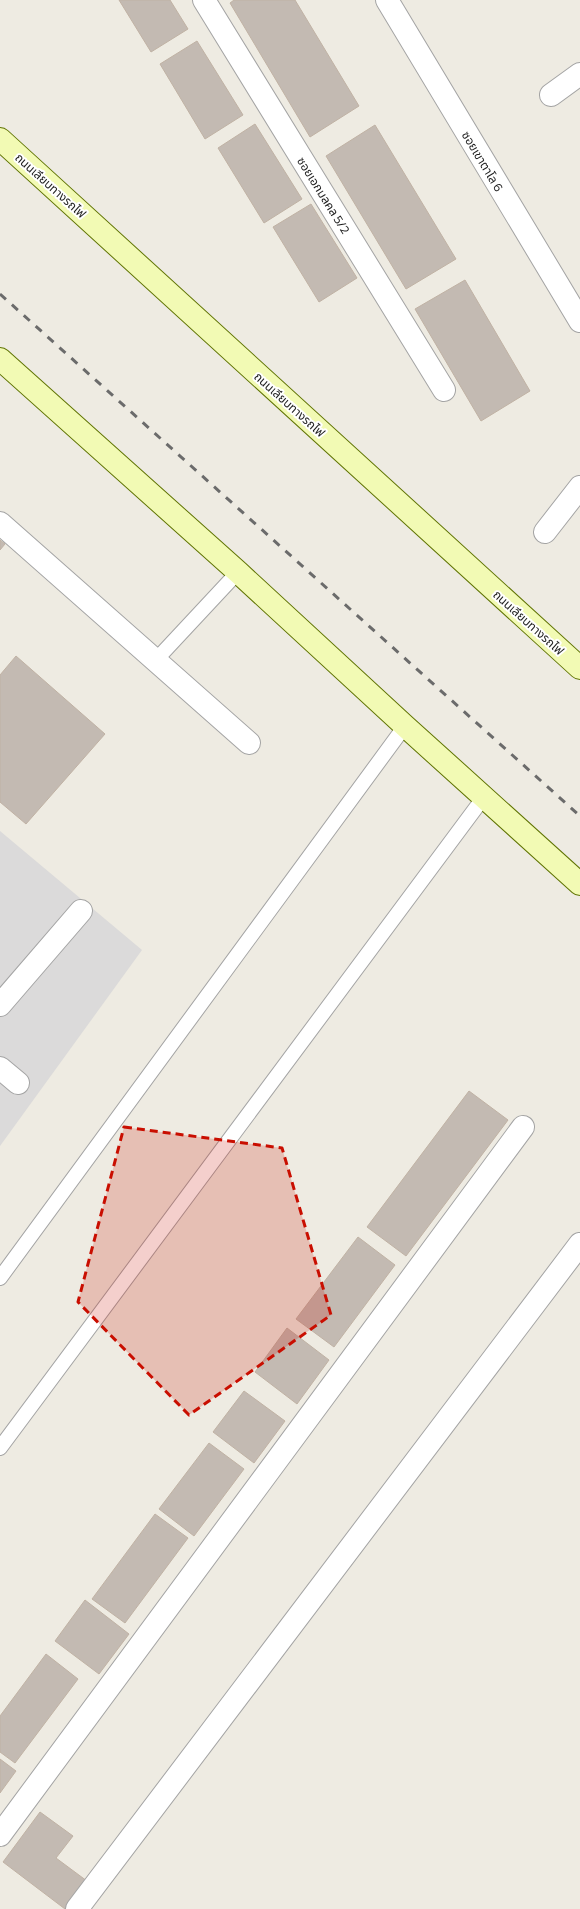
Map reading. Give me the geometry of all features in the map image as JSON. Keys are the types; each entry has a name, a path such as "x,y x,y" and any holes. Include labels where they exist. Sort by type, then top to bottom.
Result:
{"street":[{"name":"ซอยเอกมลคล 5/2","path":"204,0 444,390"},
{"name":"ซอยเขาตาโล 6","path":"387,0 580,321"},
{"path":"552,95 580,74"},
{"name":"ถนนเลียบทางรถไฟ","path":"0,139 580,668"},
{"path":"0,359 238,572 405,726 580,884"},
{"path":"545,532 580,487"},
{"path":"0,523 249,743"},
{"path":"0,1004 81,911"},
{"path":"0,1068 18,1083"},
{"path":"0,1835 523,1127"},
{"path":"76,1909 580,1244"}],"lane":[{"path":"155,661 238,572"},
{"path":"0,1278 405,726"},
{"path":"0,1448 484,798"}],"highlighted area":[{"path":"124,1127 282,1148 331,1315 189,1415 78,1302"}],"shaded area":[{"path":"0,831 142,950 0,1146"}],"building":[{"path":"119,0 170,0 188,29 151,52"},
{"path":"234,0 295,0 359,106 310,137 230,3"},
{"path":"197,41 243,115 205,139 160,64"},
{"path":"255,124 302,199 264,223 218,148"},
{"path":"375,125 456,259 406,289 326,156"},
{"path":"311,204 357,278 319,302 273,227"},
{"path":"465,280 530,391 481,421 415,309"},
{"path":"0,540 5,544 0,550"},
{"path":"16,656 105,734 26,824 0,802 0,675"},
{"path":"469,1091 508,1120 406,1256 367,1227"},
{"path":"358,1237 395,1265 334,1347 296,1319"},
{"path":"287,1328 329,1360 297,1404 255,1372"},
{"path":"244,1391 285,1421 254,1463 213,1432"},
{"path":"209,1443 244,1469 194,1536 159,1509"},
{"path":"155,1514 188,1538 125,1623 92,1599"},
{"path":"85,1600 129,1634 99,1674 55,1641"},
{"path":"46,1654 78,1679 15,1763 0,1752 0,1716"},
{"path":"0,1759 16,1771 0,1793"},
{"path":"40,1812 73,1836 56,1858 91,1884 72,1909 65,1909 3,1862"}],"railway":[{"path":"0,294 580,816"}]}
